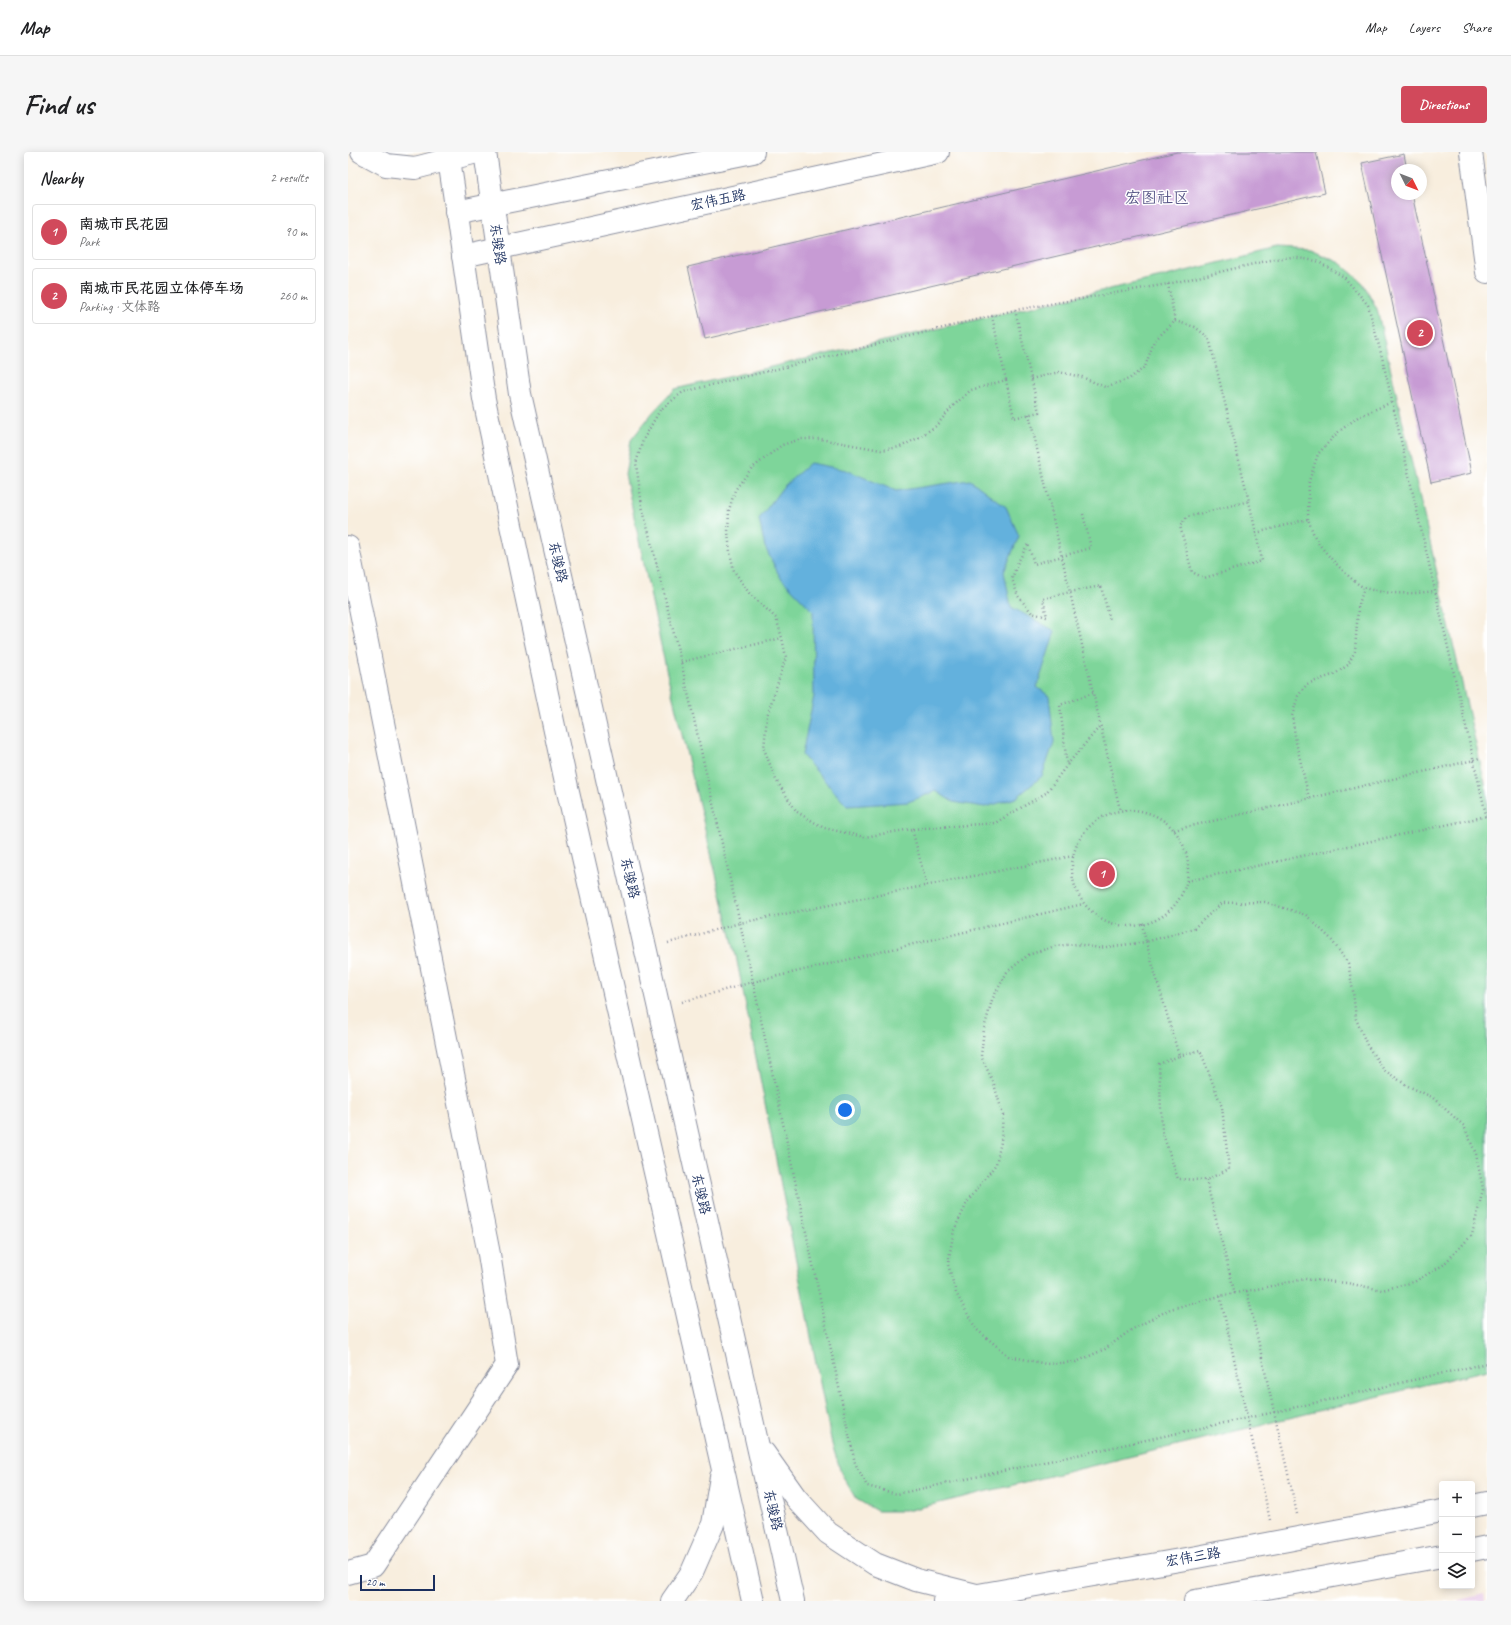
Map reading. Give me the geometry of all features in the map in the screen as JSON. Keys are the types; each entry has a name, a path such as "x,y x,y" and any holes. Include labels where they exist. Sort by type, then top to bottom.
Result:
{"street":[{"path":"362,152 386,164 414,168 448,156 477,152"},
{"name":"东骏路","path":"485,152 520,394 793,1601"},
{"path":"456,212 753,152"},
{"name":"宏伟五路","path":"463,256 938,152"},
{"path":"1471,152 1487,272"},
{"path":"448,156 484,399 565,779 753,1601"},
{"path":"348,547 489,1254 507,1365 373,1566 348,1573"},
{"path":"758,1445 796,1498 828,1533 875,1564 916,1580 976,1596"},
{"path":"672,1601 692,1572 713,1524 723,1468"},
{"path":"1475,1505 1487,1503"},
{"name":"宏伟三路","path":"944,1601 1198,1557 1302,1536 1439,1512"},
{"path":"1475,1549 1487,1547"},
{"path":"1195,1601 1439,1557"}],"path":[{"path":"1186,881 1487,817 1382,357 1368,305 1344,277 1317,261 1292,257 1281,258 1168,284 1015,310 683,392 660,410 643,440 636,463 642,506 681,662 740,923 855,1463 866,1486 897,1494 1275,1412 1487,1363"},
{"path":"1168,284 1175,321"},
{"path":"992,316 1014,418 1039,412 1015,310"},
{"path":"1031,379 1059,372 1082,377 1105,387 1129,380 1145,367 1154,341 1175,321"},
{"path":"1175,321 1195,327 1209,338 1249,501 1262,561 1204,578 1192,572 1180,526 1187,516 1249,501"},
{"path":"1006,380 971,390 953,406 936,426 918,438 900,447 881,450 820,439 801,439 782,445 751,468 735,490 729,510 728,532 734,571 749,592 776,618 786,657 767,716 764,749 776,780 797,812 824,828 864,837 912,829 995,823 1046,793 1067,765 1101,725"},
{"path":"1392,402 1358,416 1337,433 1318,454 1309,481 1308,519 1318,544 1337,566 1364,587 1386,592 1416,593 1435,591"},
{"path":"1029,414 1120,810"},
{"path":"1084,514 1091,548 1034,564 1028,544 1017,564 1012,579 1018,596 1032,613 1047,617 1044,599 1101,586 1110,620"},
{"path":"1256,533 1308,519"},
{"path":"1309,798 1296,742 1292,716 1298,696 1307,684 1335,674 1348,665 1355,652 1358,608 1364,587"},
{"path":"681,662 782,638"},
{"path":"1067,765 1060,705 1093,693"},
{"path":"1174,830 1479,758"},
{"path":"1120,810 1143,811 1160,818 1174,830 1183,845 1188,863 1186,881 1179,898 1167,913 1150,922 1132,926 1114,924 1096,916 1083,904 1075,889 1072,872 1072,856 1079,839 1091,825 1107,815 1120,810"},
{"path":"912,829 927,886"},
{"path":"646,949 740,923 1072,856"},
{"path":"1265,902 1306,915 1330,938 1348,963 1356,1019 1367,1045 1384,1070 1408,1086 1432,1097 1464,1126 1476,1154 1483,1189 1472,1235 1443,1265 1414,1282 1382,1290 1347,1283 1305,1279 1247,1291 1220,1296 1170,1309 1131,1330 1105,1350 1076,1362 1046,1364 1009,1356 976,1329 956,1293 948,1264 954,1230 968,1201 996,1164 1001,1142 1003,1115 994,1084 981,1056 984,1029 992,1000 1007,972 1028,955 1055,946 1078,944 1099,948 1146,942 1194,928 1222,904 1265,902"},
{"path":"659,1008 753,982 1083,904"},
{"path":"1142,924 1179,1056"},
{"path":"1200,1050 1222,1107 1230,1169 1206,1180 1178,1179 1162,1131 1159,1064 1179,1056 1200,1050"},
{"path":"1206,1180 1235,1294"},
{"path":"1247,1291 1302,1536"},
{"path":"1220,1296 1275,1542"}],"shaded area":[{"path":"1484,1594 1485,1601 1455,1601"}],"green space":[{"path":"1277,248 1310,250 1340,263 1363,283 1377,309 1487,793 1487,1370 906,1511 877,1511 856,1499 841,1473 832,1444 736,956 666,669 625,474 631,440 653,412 675,389 1166,276"}],"water":[{"path":"810,463 846,470 896,491 970,480 1006,507 1019,536 1004,572 1011,607 1055,631 1037,687 1049,696 1054,742 1042,776 1016,798 985,807 953,802 936,791 908,802 847,806 802,755 814,696 813,611 780,577 765,547 759,519 783,487"}],"building":[{"path":"1177,152 1316,152 1325,193 705,339 688,267"},
{"path":"1404,154 1406,164 1391,164 1391,200 1413,200 1472,473 1431,482 1362,163"}],"place":[{"name":"南城市民花园立体停车场","path":"1420,333"},
{"name":"南城市民花园","path":"1102,874"}],"district":[{"name":"宏图社区","path":"1157,198"}]}
